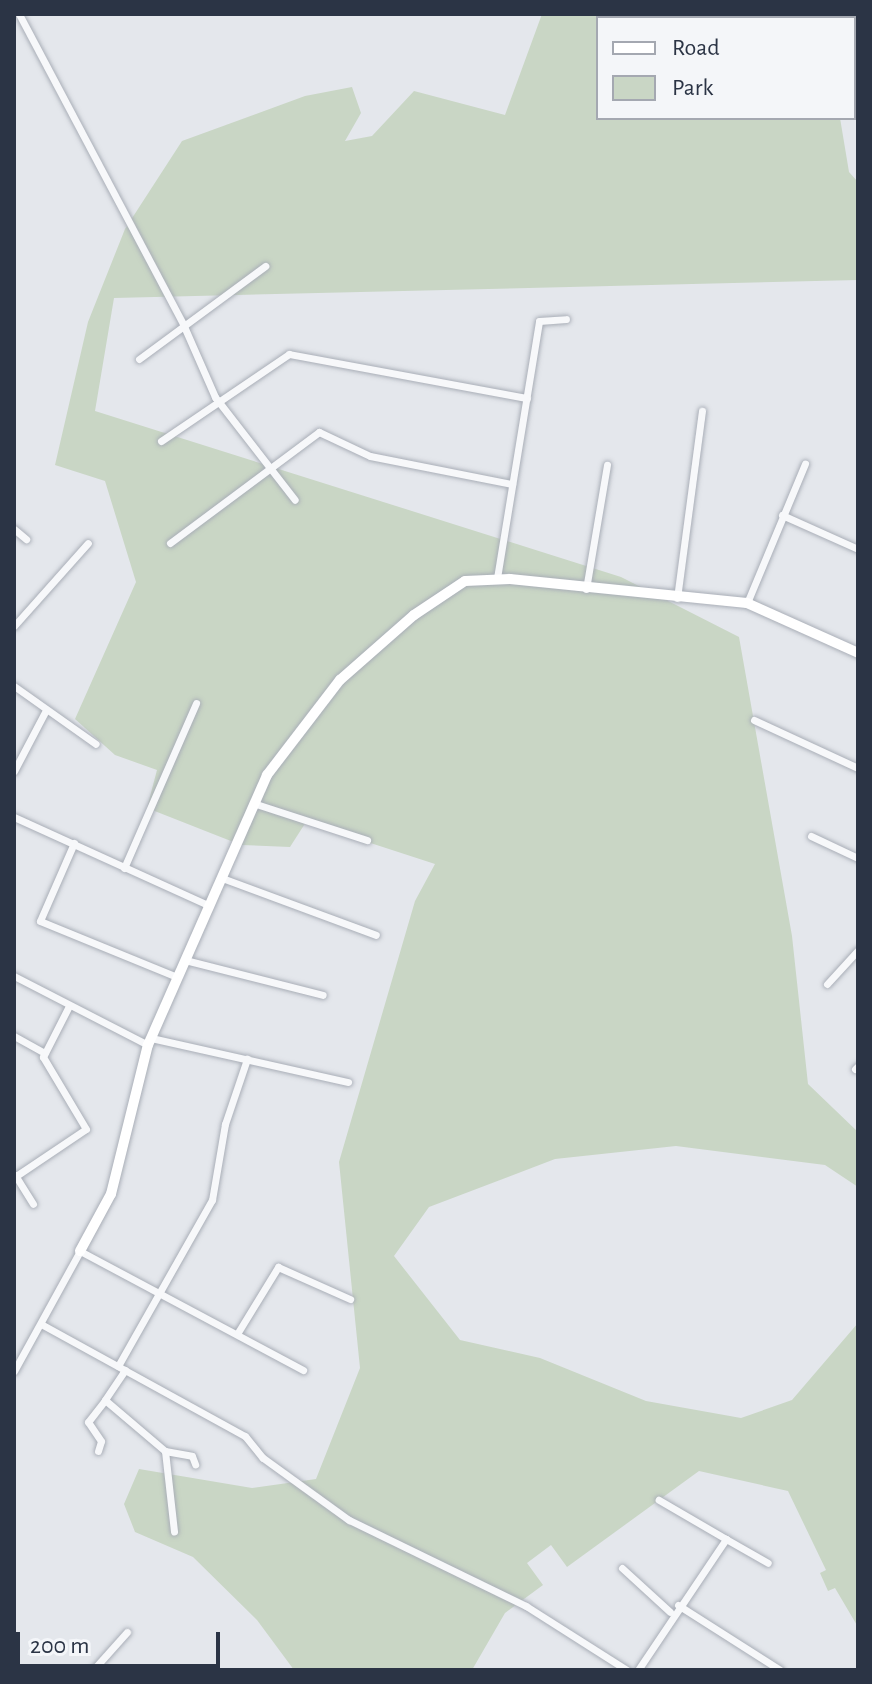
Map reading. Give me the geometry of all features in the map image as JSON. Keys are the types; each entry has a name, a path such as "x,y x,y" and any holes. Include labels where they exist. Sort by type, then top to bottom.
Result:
{"street":[{"path":"19,14 183,324 215,397 265,467 295,500"},
{"path":"139,359 265,266"},
{"path":"497,578 541,318 566,319"},
{"path":"161,441 215,397 245,386 289,354 527,398"},
{"path":"677,598 702,411"},
{"path":"170,543 265,467 325,432 370,456 512,484"},
{"path":"747,603 805,464"},
{"path":"586,591 607,465"},
{"path":"782,515 858,549"},
{"path":"14,529 26,539"},
{"path":"14,625 88,543"},
{"path":"14,1371 111,1194 150,1041 253,803 280,750 340,680 442,595 465,581 497,578 586,591 747,603 858,653"},
{"path":"14,686 45,712 96,744"},
{"path":"124,868 196,703"},
{"path":"14,771 45,712"},
{"path":"754,720 858,768"},
{"path":"253,803 367,840"},
{"path":"14,817 210,906"},
{"path":"811,836 858,858"},
{"path":"74,843 40,921 177,977"},
{"path":"222,878 376,935"},
{"path":"827,984 858,950"},
{"path":"185,960 323,995"},
{"path":"14,976 69,1006 150,1041 348,1082"},
{"path":"45,1053 69,1006"},
{"path":"14,1036 45,1053 86,1129 15,1174 33,1204"},
{"path":"98,1451 101,1441 88,1422 105,1400 212,1200 225,1124 247,1059"},
{"path":"80,1251 303,1370"},
{"path":"237,1334 278,1267 350,1299"},
{"path":"41,1324 245,1436 263,1458 360,1526 526,1606 627,1670"},
{"path":"105,1400 165,1451 192,1456 195,1464"},
{"path":"165,1451 174,1531"},
{"path":"659,1500 768,1563"},
{"path":"638,1670 670,1612 726,1539"},
{"path":"622,1568 670,1612"},
{"path":"678,1605 780,1670"},
{"path":"93,1670 127,1632"}],"green space":[{"path":"542,14 823,14 596,16 596,120 840,120 849,172 858,182 858,280 114,298 95,411 621,577 739,637 792,936 808,1084 858,1132 858,1187 825,1165 676,1146 555,1159 429,1207 394,1256 460,1340 540,1358 646,1401 741,1418 792,1400 858,1323 858,1627 835,1588 828,1591 820,1573 826,1570 788,1491 699,1471 567,1567 551,1545 527,1563 543,1585 505,1613 472,1670 294,1670 257,1620 193,1557 135,1532 124,1504 139,1469 252,1488 316,1479 360,1368 339,1162 415,901 435,864 306,822 290,847 241,845 147,808 157,770 115,755 75,719 136,582 105,481 55,465 88,322 125,229 182,141 305,96 352,87 361,113 345,141 372,136 414,91 505,115"}]}
